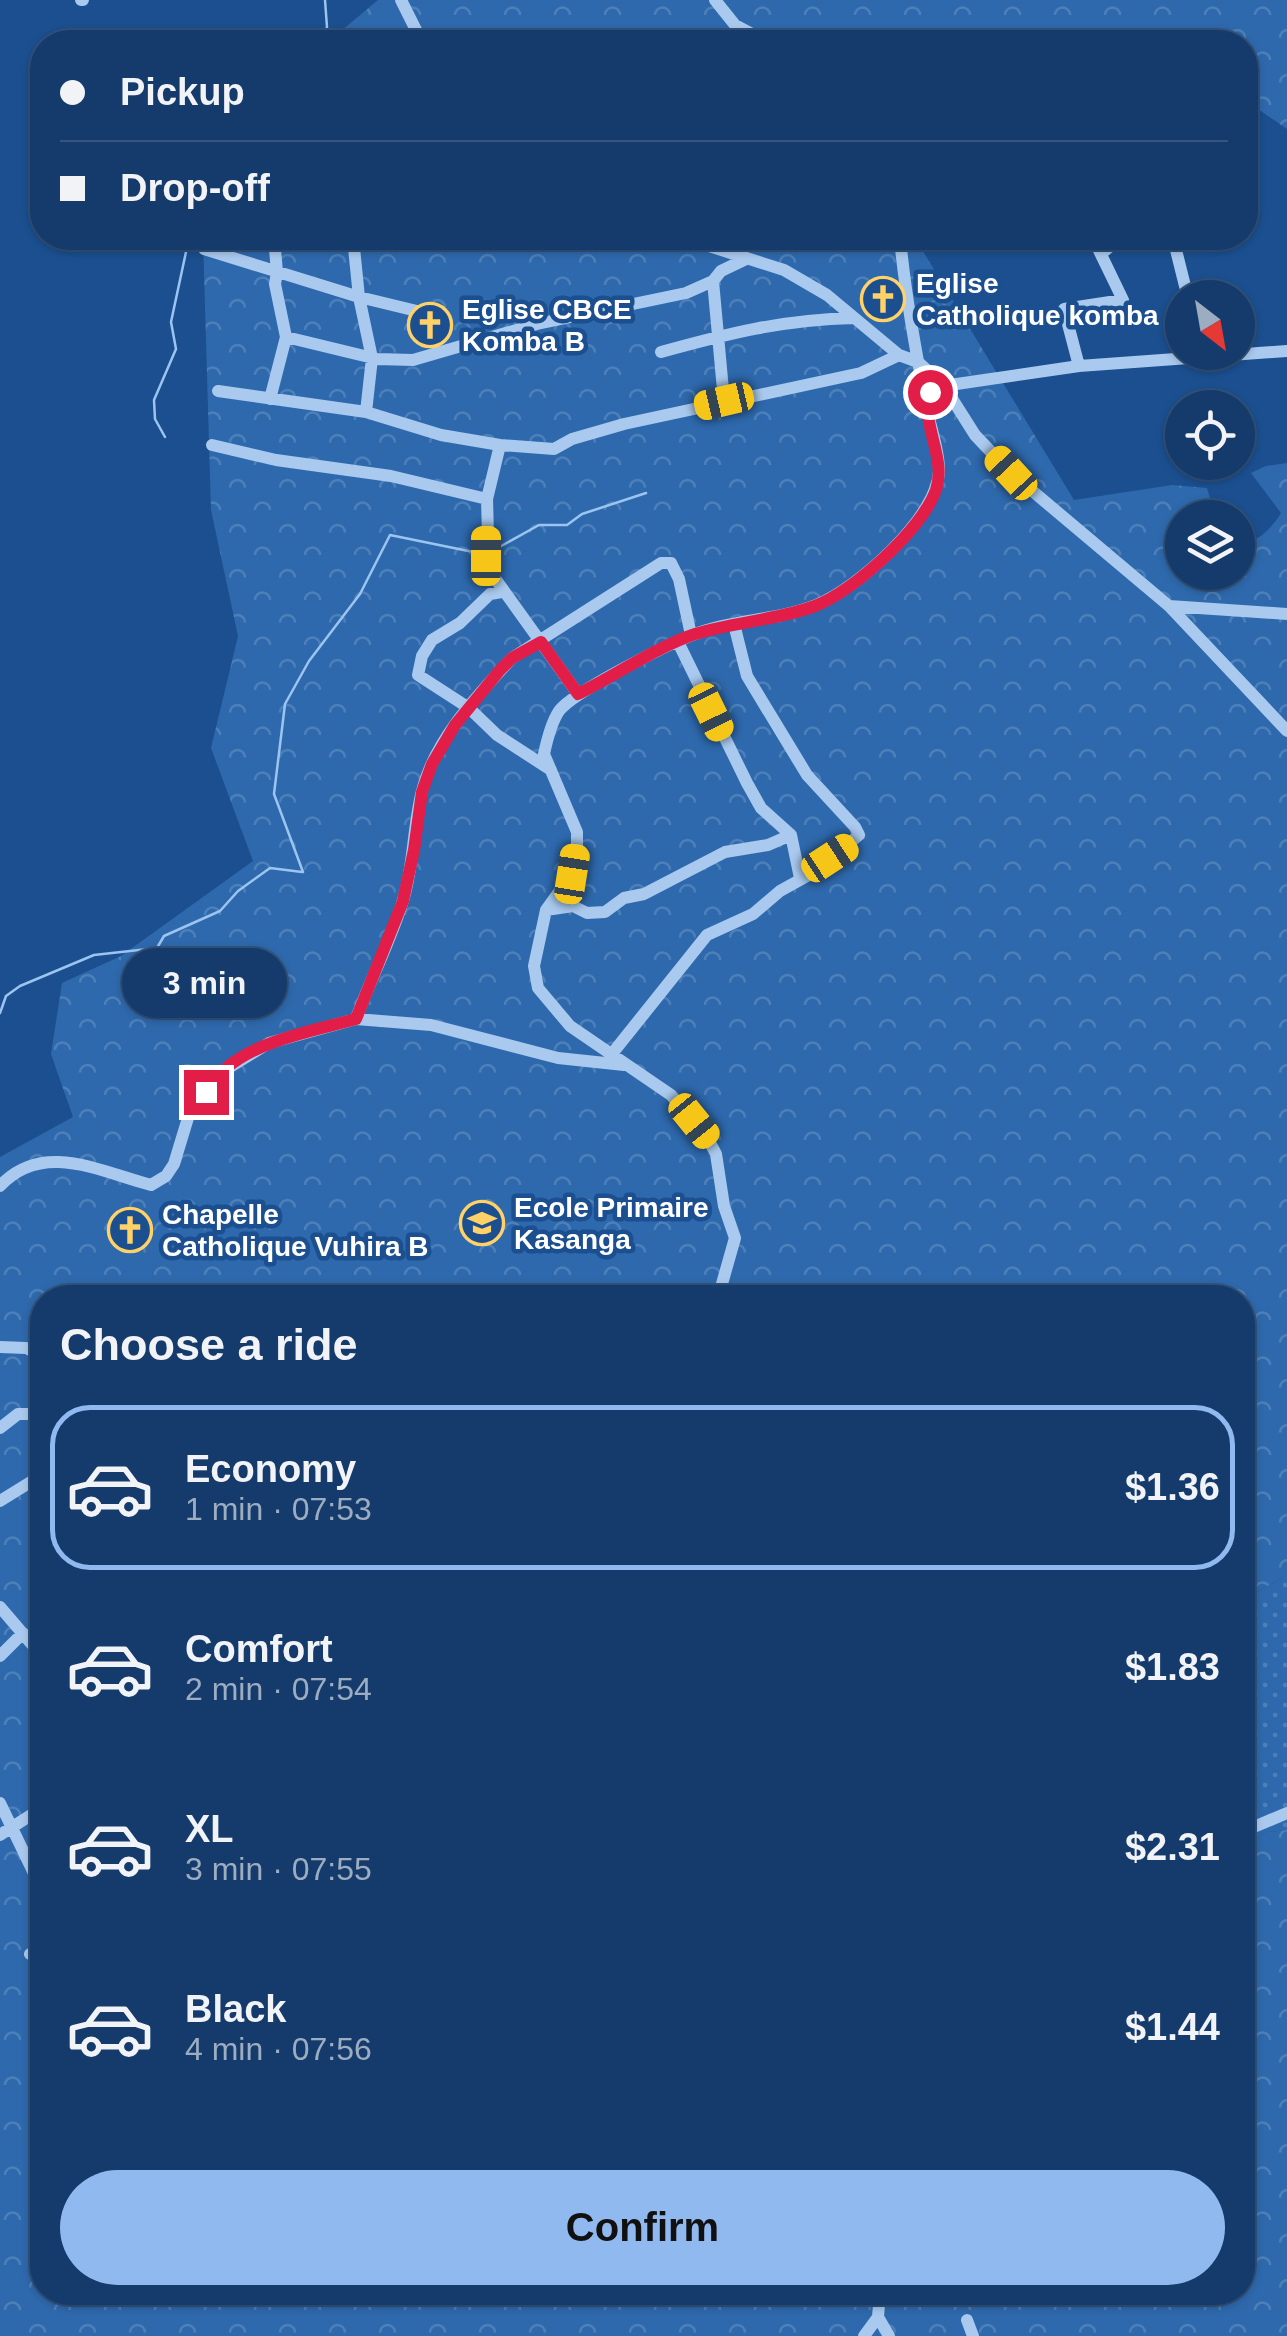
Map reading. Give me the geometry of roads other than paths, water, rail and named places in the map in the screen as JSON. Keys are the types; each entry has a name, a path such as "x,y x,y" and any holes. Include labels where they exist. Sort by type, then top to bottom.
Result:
{"street":[{"path":"401,0 416,30"},
{"path":"715,0 735,25 744,30"},
{"path":"207,250 421,312"},
{"path":"270,399 286,337 274,284 275,250"},
{"path":"354,250 372,358 366,412"},
{"path":"719,250 784,270 826,295 899,354 918,362 944,386 976,435 1011,473 1168,606 1287,731"},
{"path":"722,1285 735,1238 724,1206 716,1154 707,1137 671,1095 570,1026 538,988 534,966 546,910 572,874 577,848 577,832 544,754 556,715 578,694 685,639 816,606 846,588 908,533 936,490 940,468 918,362 902,250"},
{"path":"1079,366 1064,309 1122,300 1098,250"},
{"path":"1100,254 1105,250"},
{"path":"1176,250 1184,280"},
{"path":"286,337 372,358 412,360 537,324 686,293 713,282 721,270 746,259"},
{"path":"713,282 724,401"},
{"path":"661,352 719,334 799,320 854,318"},
{"path":"1255,352 1287,351"},
{"path":"218,392 366,412 441,435 500,446 554,449 572,439 624,424 861,374 899,354"},
{"path":"926,406 932,389 944,386 1165,358"},
{"path":"212,445 276,460 391,476 487,499"},
{"path":"500,446 487,499 489,570 578,694"},
{"path":"356,1019 403,901 422,792 445,740 512,658 667,562 679,579 685,639 747,783 761,808 790,835 800,878"},
{"path":"502,592 490,594 460,622 432,640 422,656 418,676 469,708 497,735 553,772"},
{"path":"1168,606 1287,614"},
{"path":"612,1056 707,936 754,914 859,835 855,826 806,776 747,676 734,624"},
{"path":"546,910 573,906 588,913 605,912 624,898 644,894 726,852 768,845 790,835"},
{"path":"0,1186 20,1170 44,1162 65,1162 158,1183 174,1164 191,1108 214,1077 268,1044 356,1019 431,1025 558,1058 626,1066"},
{"path":"0,1347 30,1350"},
{"path":"0,1428 18,1414 30,1414"},
{"path":"0,1501 30,1483"},
{"path":"0,1607 30,1642"},
{"path":"0,1656 22,1632"},
{"path":"0,1803 6,1831 30,1870"},
{"path":"1255,1826 1287,1812"},
{"path":"6,1831 30,1816"},
{"path":"864,2336 878,2317 879,2305"},
{"path":"878,2317 888,2336"},
{"path":"967,2320 973,2336"}],"waterway":[{"path":"325,0 326,30"},
{"path":"165,437 155,419 154,400 176,349 171,322 186,250"},
{"path":"494,550 539,525 567,525 582,514 646,493"},
{"path":"303,872 274,794 285,704 309,661 360,594 390,535 483,554"},
{"path":"0,1013 6,996 20,986 94,955 157,948 164,936 220,911 238,891 270,868 302,872"}],"place":[{"name":"Eglise Catholique komba","path":"883,299"},
{"name":"Eglise CBCE Komba B","path":"430,325"},
{"name":"Ecole Primaire Kasanga","path":"482,1223"},
{"name":"Chapelle Catholique Vuhira B","path":"130,1230"}]}
